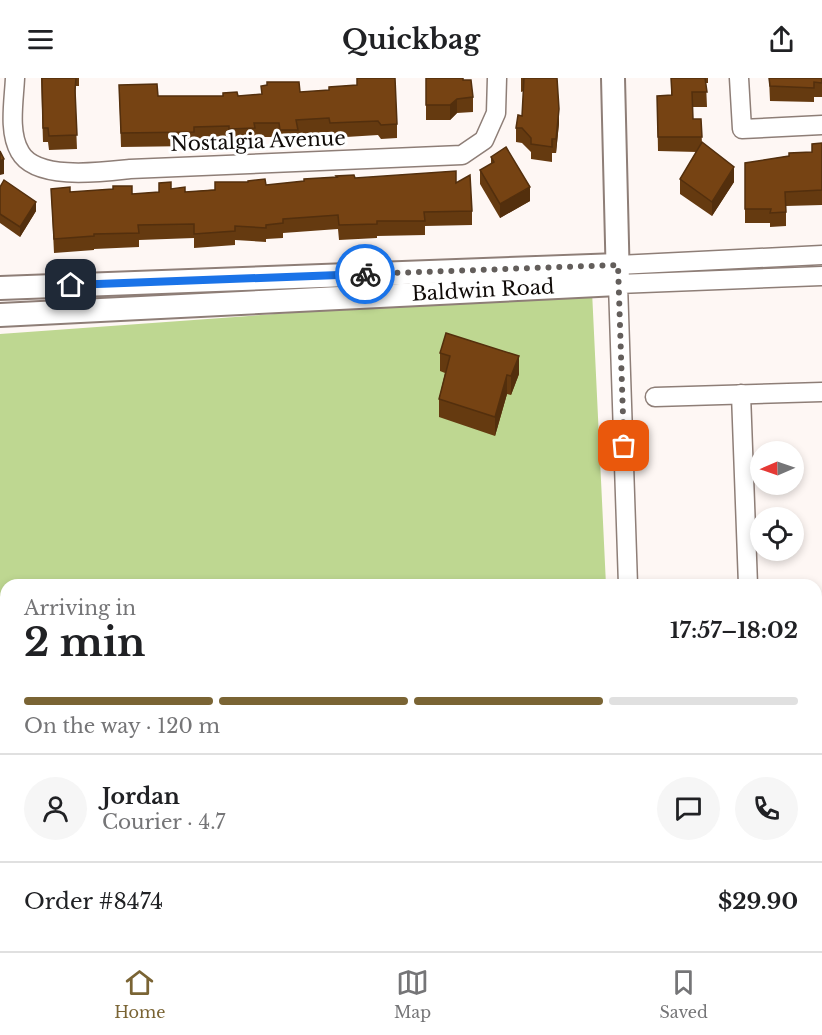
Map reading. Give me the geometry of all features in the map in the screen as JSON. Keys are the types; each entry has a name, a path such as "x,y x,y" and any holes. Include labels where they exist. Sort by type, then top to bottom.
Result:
{"main road":[{"path":"613,78 618,274"},
{"name":"Baldwin Road","path":"0,288 618,274"},
{"name":"Baldwin Road","path":"0,315 618,274"}],"street":[{"name":"Nostalgia Avenue","path":"15,78 14,131 19,152 30,165 79,174 142,169 462,155 484,140 496,113 497,78"},
{"path":"739,78 742,129 822,125"},
{"name":"Baldwin Road","path":"618,274 822,255"},
{"name":"Baldwin Road","path":"618,274 822,276"},
{"path":"618,274 628,579"},
{"path":"655,397 822,392"},
{"path":"741,394 748,579"}],"green space":[{"path":"592,291 606,579 0,579 0,334"}],"building":[{"path":"42,78 76,78 77,135 49,136 48,128 43,128"},
{"path":"357,78 395,78 397,124 381,125 378,121 330,123 329,118 296,120 298,130 280,130 279,123 254,123 255,128 194,127 194,132 121,133 119,85 157,84 158,96 223,96 223,93 237,92 238,96 262,94 261,86 267,85 267,82 299,82 300,92 357,85"},
{"path":"426,78 471,80 473,97 457,99 450,105 426,105"},
{"path":"524,78 557,78 559,109 556,139 552,139 552,147 531,144 531,138 522,128 516,128 518,115 522,116"},
{"path":"671,78 705,78 707,92 692,92 693,119 701,119 702,137 658,137 657,96 672,95"},
{"path":"769,78 822,78 822,83 814,82 814,88 770,86"},
{"path":"702,142 734,167 712,202 680,179"},
{"path":"822,143 822,190 785,192 786,212 770,213 771,209 745,209 745,163 789,156 789,153 812,152 812,144"},
{"path":"506,147 530,187 500,204 480,170 494,162 491,157"},
{"path":"456,171 456,183 470,175 472,211 424,212 425,221 377,221 377,224 339,225 338,215 283,219 283,223 266,225 266,228 235,226 235,231 194,234 194,224 138,225 139,233 94,234 94,236 54,239 51,189 70,187 70,192 113,189 113,186 132,186 132,194 159,192 159,183 171,182 171,189 185,187 185,192 215,190 215,182 248,182 265,179 266,185 336,176 354,175 355,178"},
{"path":"4,180 36,202 20,227 0,214 0,187"},
{"path":"446,333 519,356 511,376 507,375 495,417 439,399 450,356 440,353"}],"way so far":[{"path":"365,274 618,265 624,446"}],"route":[{"path":"71,285 365,274"}]}
